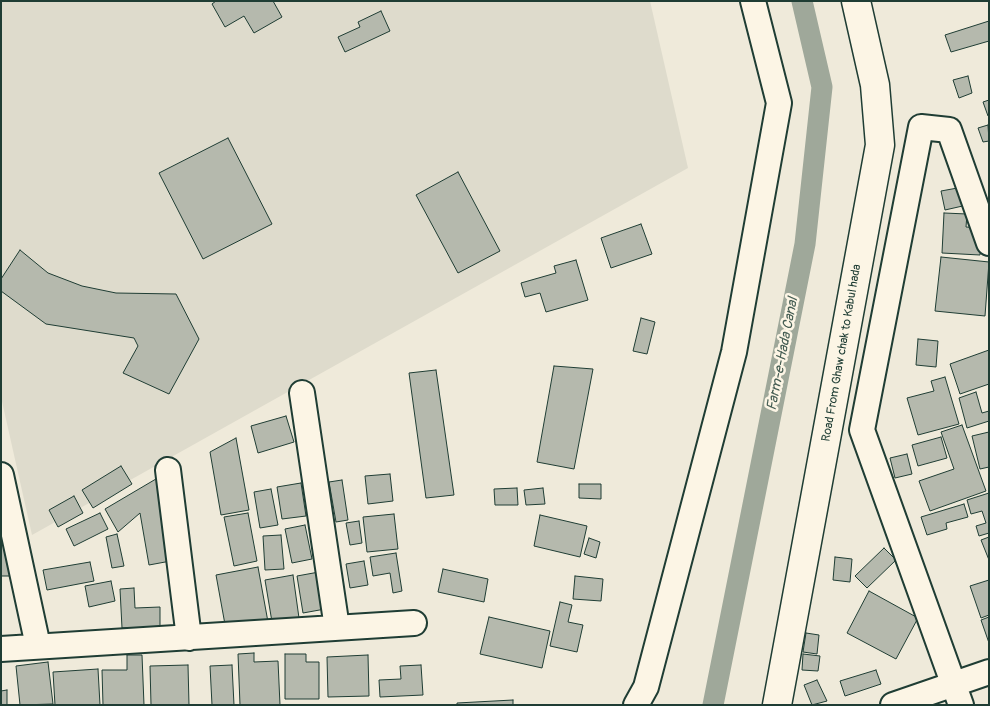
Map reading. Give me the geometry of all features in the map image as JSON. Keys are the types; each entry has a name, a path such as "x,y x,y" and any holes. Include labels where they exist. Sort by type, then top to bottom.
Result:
{"street":[{"path":"636,705 646,688 734,352 779,103 753,1"},
{"name":"Road From Ghaw chak to Kabul hada","path":"777,705 880,145 875,84 856,1"},
{"path":"957,694 862,430 921,127 949,130 989,243"},
{"path":"302,393 337,628"},
{"path":"168,470 189,638"},
{"path":"1,475 4,503 38,646"},
{"path":"1,649 414,623"},
{"path":"893,705 957,694 989,672"}],"shaded area":[{"path":"1,1 650,1 688,168 32,535 1,397"}],"building":[{"path":"216,1 273,1 282,17 254,33 244,16 225,27 212,4"},
{"path":"381,11 390,31 345,52 338,37 360,27 358,22"},
{"path":"989,21 989,41 951,52 945,35"},
{"path":"968,76 972,93 959,98 953,80"},
{"path":"989,100 989,115 988,116 983,102"},
{"path":"988,125 989,141 983,142 978,128"},
{"path":"228,138 272,224 203,259 159,173"},
{"path":"458,172 500,251 458,273 416,195"},
{"path":"963,187 967,205 945,210 941,191"},
{"path":"944,213 967,214 966,227 982,228 980,255 942,253"},
{"path":"641,224 652,254 611,268 601,238"},
{"path":"20,250 48,273 82,286 116,293 176,294 199,339 169,394 123,373 138,346 134,338 46,324 1,291 1,279"},
{"path":"941,257 989,262 985,316 935,311"},
{"path":"576,260 588,300 546,312 540,293 525,297 521,283 556,273 554,266"},
{"path":"641,318 655,322 647,354 633,351"},
{"path":"918,339 938,341 936,367 916,365"},
{"path":"989,350 989,384 960,394 950,364"},
{"path":"554,366 593,369 574,469 537,462"},
{"path":"436,370 454,495 426,498 409,373"},
{"path":"945,377 959,424 918,435 907,398 934,391 931,381"},
{"path":"976,392 982,413 989,411 989,421 967,428 959,398"},
{"path":"286,416 294,442 258,453 251,426"},
{"path":"962,425 986,491 930,511 919,481 954,469 941,432"},
{"path":"989,432 989,467 980,469 972,436"},
{"path":"941,437 947,458 918,466 912,445"},
{"path":"236,438 249,510 221,515 210,452"},
{"path":"907,454 912,474 895,478 890,458"},
{"path":"121,466 132,484 93,508 82,490"},
{"path":"390,474 393,501 368,504 365,476"},
{"path":"161,476 176,560 149,565 140,513 118,532 105,509"},
{"path":"342,480 348,520 336,522 329,482"},
{"path":"301,483 306,516 282,519 277,487"},
{"path":"579,484 601,484 601,499 579,498"},
{"path":"517,488 518,505 495,505 494,489"},
{"path":"543,488 545,504 526,505 524,490"},
{"path":"271,489 278,525 260,528 254,492"},
{"path":"989,493 989,533 979,536 976,526 986,523 982,511 971,514 967,500"},
{"path":"74,496 83,513 58,527 49,510"},
{"path":"964,504 968,517 946,523 947,529 927,535 921,517"},
{"path":"100,513 108,529 74,546 66,529"},
{"path":"248,513 257,561 234,566 224,517"},
{"path":"394,514 398,549 367,552 363,517"},
{"path":"540,515 587,526 580,557 534,546"},
{"path":"359,521 362,543 350,545 346,523"},
{"path":"305,525 312,559 292,563 285,529"},
{"path":"1,534 3,534 11,576 1,576"},
{"path":"117,534 124,566 112,568 106,537"},
{"path":"281,535 284,569 265,570 263,536"},
{"path":"989,537 989,560 981,540"},
{"path":"589,538 600,542 596,558 584,554"},
{"path":"884,548 896,560 867,588 855,576"},
{"path":"396,553 402,591 393,593 390,573 373,576 370,557"},
{"path":"835,557 852,559 850,582 833,580"},
{"path":"364,561 368,585 350,588 346,564"},
{"path":"90,562 94,581 47,590 43,570"},
{"path":"258,567 268,622 226,630 216,575"},
{"path":"443,569 488,579 484,602 438,592"},
{"path":"319,572 325,609 303,613 297,576"},
{"path":"293,575 299,618 272,622 265,580"},
{"path":"575,576 603,579 601,601 573,599"},
{"path":"989,580 989,615 981,618 970,586"},
{"path":"111,581 115,601 89,607 85,586"},
{"path":"134,588 135,608 160,607 160,627 122,628 120,589"},
{"path":"869,591 918,618 896,659 847,633"},
{"path":"560,602 572,605 568,622 583,625 577,652 550,646"},
{"path":"489,617 550,631 542,668 480,654"},
{"path":"989,617 989,643 981,620"},
{"path":"806,633 819,635 817,654 803,652"},
{"path":"254,653 254,662 278,661 280,705 240,705 238,654"},
{"path":"285,654 306,654 306,662 319,662 319,699 285,699"},
{"path":"803,654 820,656 818,671 802,670"},
{"path":"127,655 142,655 144,705 103,705 102,670 127,670"},
{"path":"368,655 369,696 328,697 327,657"},
{"path":"48,662 53,704 20,705 16,666"},
{"path":"188,665 189,705 151,705 150,666"},
{"path":"232,665 234,705 212,705 210,666"},
{"path":"421,665 423,695 380,697 379,680 401,679 400,666"},
{"path":"98,669 100,705 55,705 53,672"},
{"path":"876,670 881,684 845,696 840,681"},
{"path":"817,680 827,701 812,705 804,685"},
{"path":"7,690 7,705 1,705 1,691"},
{"path":"513,700 513,705 457,705 457,703"}],"waterway":[{"name":"Farm-e-Hada Canal","path":"713,705 805,244 822,87 802,1"}]}
